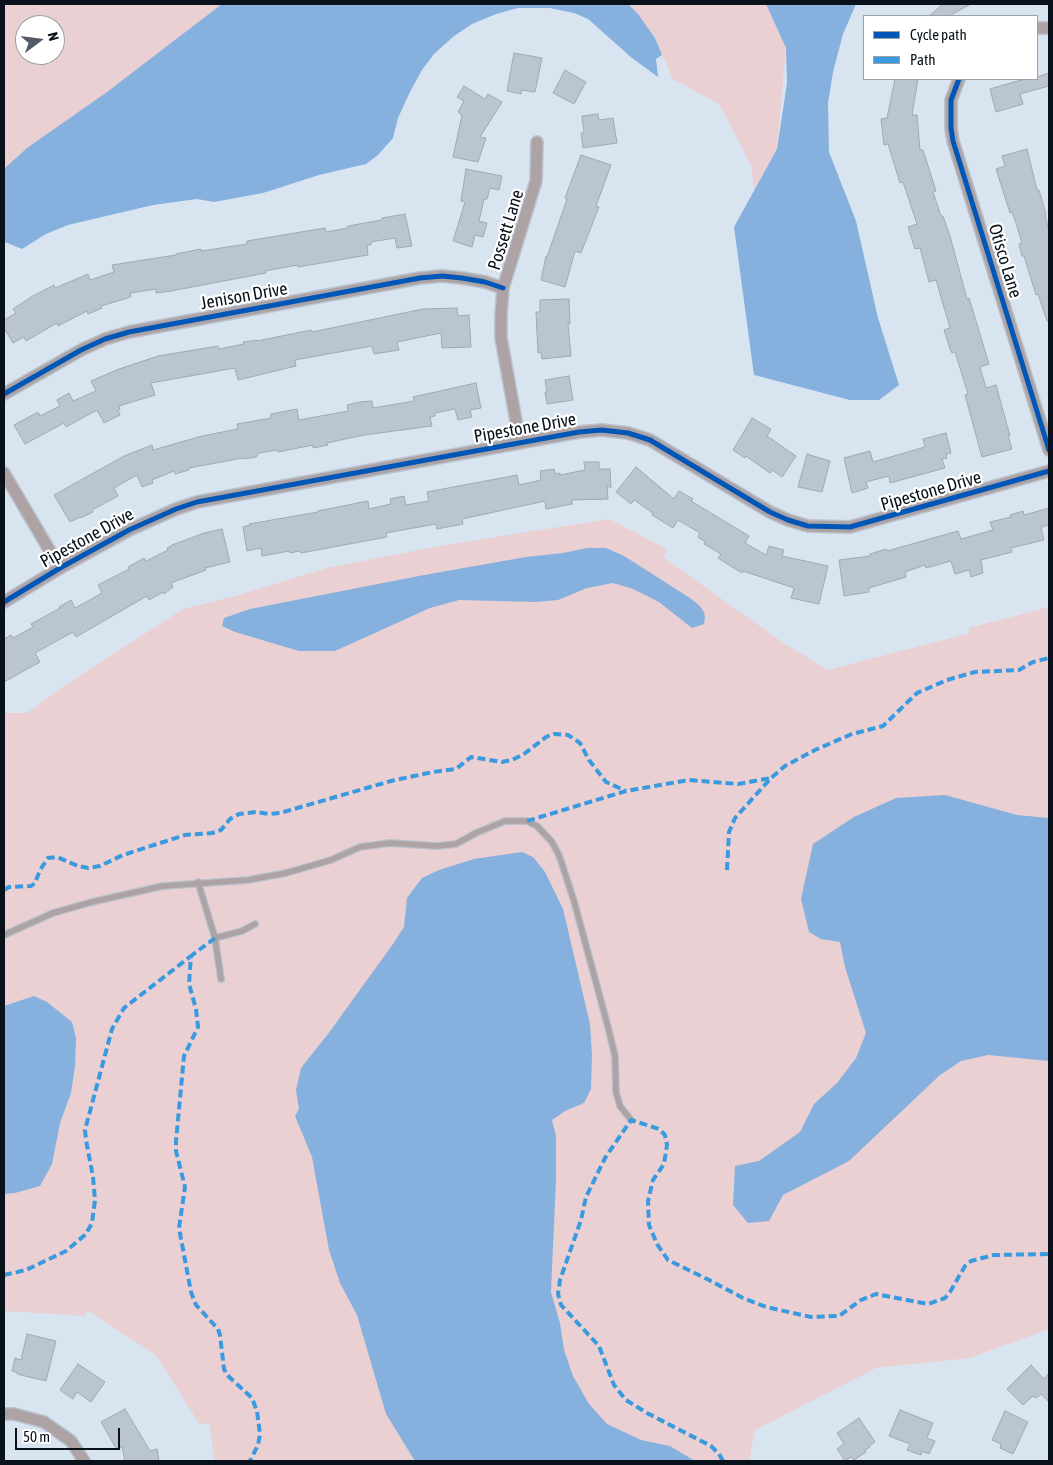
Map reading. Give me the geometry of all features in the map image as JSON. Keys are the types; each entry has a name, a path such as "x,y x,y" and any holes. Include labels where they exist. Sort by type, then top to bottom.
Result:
{"street":[{"name":"Otisco Lane","path":"959,80 951,100 953,141 1049,450"},
{"name":"Possett Lane","path":"520,443 501,338 503,288 536,181 537,142"},
{"name":"Jenison Drive","path":"4,394 81,350 106,339 129,332 420,278 442,276 462,278 485,282 503,288"},
{"name":"Pipestone Drive","path":"4,602 60,568 129,530 176,509 197,502 587,431 628,432 650,440 668,449 770,512 808,526 850,527 1049,471"},
{"path":"4,473 60,568"},
{"path":"4,1414 14,1414 44,1422 71,1441 84,1461"}],"lane":[{"path":"4,935 53,913 163,886 198,882 248,880 286,873 331,860 360,847 390,843 437,846 456,844 505,821 527,821 537,826 552,842 559,855 574,901 615,1056 616,1092 620,1106 631,1120"},
{"path":"198,882 215,938 221,979"},
{"path":"215,938 242,931 255,924"}],"shaded area":[{"path":"8,4 222,4 4,176 4,8"},
{"path":"628,4 766,4 786,48 777,149 754,190 751,165 719,104 673,79 655,38"},
{"path":"609,519 667,549 663,557 782,642 828,670 970,633 969,628 1049,607 1049,1329 970,1358 876,1368 755,1430 749,1461 215,1461 209,1422 200,1425 156,1355 87,1310 85,1316 4,1311 4,713 27,713 61,688 183,609 239,595 327,568 434,547"}],"water":[{"path":"222,4 628,4 638,14 655,38 662,55 656,59 658,77 632,58 588,19 574,13 550,8 518,8 496,14 472,24 454,36 434,54 422,70 410,92 398,118 393,138 378,155 366,164 319,175 263,193 214,202 197,199 153,205 68,225 46,234 22,249 5,242 4,169 27,148 107,92"},
{"path":"766,4 856,4 843,34 833,72 828,103 829,152 856,221 878,318 899,385 879,400 850,400 754,375 734,227 777,149 787,83 786,48"},
{"path":"587,548 606,548 624,556 690,598 704,612 704,624 692,628 659,602 633,589 613,583 587,588 558,600 535,602 459,600 430,608 335,651 299,651 235,632 222,626 224,618 250,609 424,575"},
{"path":"945,795 1017,815 1049,818 1049,1061 988,1055 961,1061 940,1075 849,1161 783,1195 769,1221 748,1223 733,1205 735,1166 759,1161 800,1132 814,1104 837,1083 856,1058 866,1033 845,967 840,942 821,939 809,932 801,899 813,844 854,817 896,798"},
{"path":"522,852 533,857 545,872 563,909 590,1024 592,1055 591,1089 584,1103 565,1111 552,1120 556,1136 556,1179 551,1292 560,1323 564,1350 573,1376 589,1404 607,1424 641,1440 670,1446 695,1461 415,1461 386,1414 357,1315 340,1283 329,1250 312,1157 295,1116 299,1109 296,1090 301,1068 328,1034 404,927 407,898 422,878 439,870 474,859"},
{"path":"34,996 47,1002 72,1022 76,1038 75,1066 71,1093 60,1123 52,1164 40,1186 4,1194 4,1006"}],"building":[{"path":"943,4 971,4 951,15 930,15"},
{"path":"514,53 542,58 535,92 522,90 521,94 507,91"},
{"path":"565,70 586,82 574,104 553,93"},
{"path":"1049,73 1049,86 1020,94 1023,104 996,112 990,89 1021,80 1038,80 1038,77"},
{"path":"895,80 918,80 912,115 917,115 920,150 923,150 936,191 933,192 950,236 967,299 969,298 989,364 980,367 986,388 996,385 1012,449 982,457 965,395 968,394 955,352 952,353 950,349 944,330 950,328 936,280 929,282 920,248 915,249 908,227 917,224 903,182 900,183 888,144 884,145 881,119 887,118"},
{"path":"464,86 485,99 488,94 502,102 480,137 486,138 478,162 453,157 462,115 458,112 464,101 457,97"},
{"path":"598,114 599,120 613,118 617,143 583,148 581,133 584,133 582,116"},
{"path":"1027,149 1037,190 1039,190 1046,214 1049,231 1049,321 1047,321 1038,294 1036,295 1024,256 1022,256 1019,244 1022,243 996,169 1005,166 1002,156"},
{"path":"581,155 611,165 596,206 599,207 581,253 575,251 565,287 541,280 546,256"},
{"path":"466,169 502,176 499,190 490,188 487,199 484,199 479,221 487,223 483,237 475,235 472,247 453,241 465,202 461,201"},
{"path":"405,214 412,246 397,248 395,238 371,242 371,245 367,245 368,255 265,271 266,273 171,291 156,293 156,289 130,293 131,297 101,306 102,308 88,314 87,311 58,326 57,323 26,341 24,337 13,343 4,328 4,320 16,313 13,309 31,297 54,285 55,288 88,274 90,280 114,272 112,265 201,249 201,251 247,244 247,241 325,228 326,232"},
{"path":"569,299 570,324 568,324 571,356 542,359 541,352 538,353 536,312 540,312 540,300"},
{"path":"457,308 458,316 469,315 471,347 442,348 441,333 397,342 399,350 374,354 372,346 295,360 296,366 238,380 235,368 151,383 155,395 119,406 120,415 104,423 97,410 66,427 64,423 25,444 14,425 38,412 40,416 60,406 57,400 69,393 73,401 96,391 91,381 158,356 218,346 219,349 244,344 243,342 311,330 312,332 423,309"},
{"path":"569,376 573,400 547,404 545,380"},
{"path":"476,383 481,408 470,410 472,417 458,420 455,409 435,413 435,416 430,417 432,426 364,435 313,448 313,445 278,452 277,450 259,453 256,457 189,468 189,470 175,474 174,471 152,480 153,483 142,487 137,475 114,488 118,496 92,510 93,512 70,522 54,495 124,456 152,445 153,450 202,436 238,429 237,424 271,418 271,414 297,409 299,420 348,411 347,405 360,402 372,401 373,408 414,401 413,397"},
{"path":"752,418 771,429 767,436 796,456 782,477 772,470 770,473 746,456 745,458 733,450"},
{"path":"946,433 951,453 946,454 947,458 942,459 945,468 890,483 889,476 866,482 868,488 852,493 844,458 870,451 873,462 925,447 923,439"},
{"path":"807,454 830,461 822,492 798,487"},
{"path":"584,462 599,462 599,469 610,469 611,488 607,485 608,499 572,500 572,504 546,509 545,501 462,519 463,524 437,529 436,524 386,533 387,537 301,553 300,551 290,553 289,551 262,556 261,548 247,551 243,527 249,524 368,501 369,509 391,504 390,499 404,496 406,505 429,501 427,492 517,475 519,485 541,480 540,471 554,469 555,474 560,473 560,475 585,470"},
{"path":"636,467 674,499 679,491 693,499 691,501 749,536 745,543 766,555 769,546 784,550 782,556 828,566 819,604 791,598 794,588 743,571 742,573 718,558 721,554 704,544 705,542 698,537 700,533 678,520 673,528 652,515 653,513 634,500 631,504 616,492"},
{"path":"1049,508 1049,525 1041,527 1044,540 1011,548 1012,552 981,560 983,573 971,577 969,570 955,574 951,561 926,568 925,565 905,572 906,577 869,588 869,592 844,596 839,560 870,556 870,554 886,549 887,551 958,531 961,539 993,530 990,522 1011,517 1010,515 1023,511 1024,515"},
{"path":"222,529 230,562 205,568 206,570 171,583 173,587 164,594 163,592 149,600 147,596 76,637 73,632 35,653 40,662 4,682 4,639 11,635 13,638 33,627 31,624 71,600 75,608 102,593 98,585 129,569 128,567 144,558 146,561 168,550 167,548 172,545 204,533"},
{"path":"27,1334 56,1341 46,1381 12,1371 15,1358 21,1360"},
{"path":"78,1364 105,1382 91,1402 77,1392 73,1399 60,1390"},
{"path":"1031,1365 1044,1379 1049,1373 1049,1402 1041,1394 1036,1398 1033,1396 1023,1405 1007,1389"},
{"path":"125,1409 150,1451 157,1449 159,1461 125,1461 122,1447 117,1450 101,1422"},
{"path":"900,1410 933,1423 927,1438 935,1441 929,1454 922,1451 921,1455 907,1450 910,1444 889,1436"},
{"path":"1005,1411 1028,1422 1013,1454 1000,1448 1001,1444 992,1440"},
{"path":"859,1418 875,1442 865,1450 866,1452 854,1460 851,1457 845,1461 837,1449 844,1444 837,1433"}],"marked path":[{"path":"727,870 729,832 735,818 771,778 785,766 815,750 852,734 883,726 917,693 947,680 975,672 1019,670 1033,662 1049,658"},
{"path":"4,890 9,887 31,886 35,883 40,870 48,858 57,857 88,868 100,866 123,855 185,835 212,833 221,830 230,819 239,814 256,812 280,813 391,781 456,769 471,757 502,762 512,760 524,754 546,737 554,734 568,735 580,743 589,760 606,782 626,791"},
{"path":"527,821 626,791 689,780 738,784 771,778"},
{"path":"215,938 191,956 189,984 196,1009 198,1027 184,1056 176,1141 176,1151 185,1187 179,1228 191,1292 196,1305 218,1329 224,1369 227,1375 252,1398 257,1411 260,1434 258,1445 250,1461"},
{"path":"4,1275 26,1270 66,1251 86,1234 92,1223 95,1200 85,1130 112,1029 124,1008 191,956"},
{"path":"723,1461 711,1446 626,1400 614,1385 599,1346 561,1305 558,1294 560,1280 581,1220 586,1197 605,1158 631,1120 659,1129 665,1135 667,1145 664,1164 653,1180 648,1201 649,1225 657,1244 668,1260 743,1298 766,1307 811,1317 839,1316 861,1300 876,1294 928,1304 945,1298 965,1266 971,1261 994,1255 1049,1254"}],"cycle path":[{"path":"959,80 951,100 953,141 1049,450"},
{"path":"4,394 81,350 105,339 129,332 420,278 442,276 462,278 485,282 503,288"},
{"path":"4,602 60,568 129,530 176,509 197,502 579,432 602,430 628,433 650,440 770,512 808,526 850,527 1049,471"}]}
